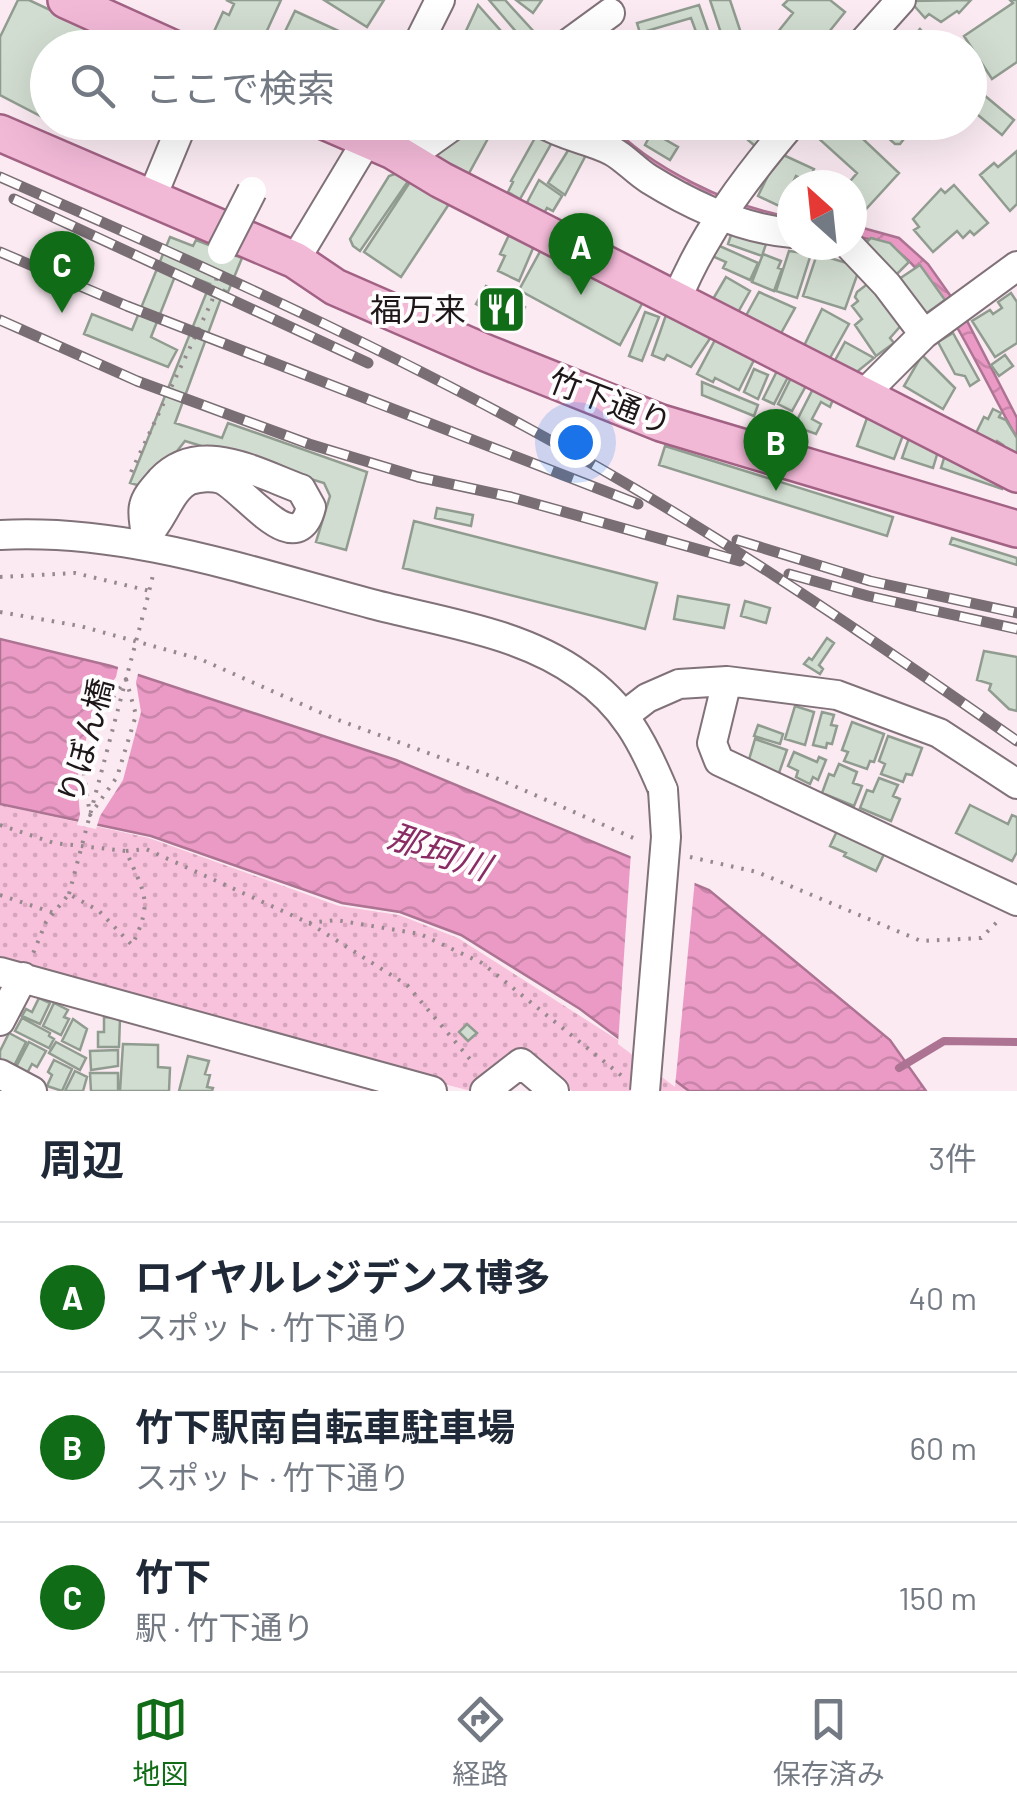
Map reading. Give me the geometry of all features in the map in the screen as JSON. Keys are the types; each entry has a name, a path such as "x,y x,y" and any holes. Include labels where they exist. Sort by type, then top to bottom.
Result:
{"main road":[{"path":"70,1 133,30"},
{"name":"竹下通り","path":"0,133 295,260 335,287 486,354 661,423 1017,529"},
{"path":"383,140 441,180 1017,474"}],"street":[{"path":"425,30 440,0"},
{"path":"874,30 902,0"},
{"path":"587,30 610,13"},
{"path":"152,197 176,140"},
{"path":"295,260 368,140"},
{"path":"406,159 433,140"},
{"path":"576,140 610,150 649,179 720,216 777,232"},
{"path":"676,301 689,268 720,216 779,140"},
{"path":"222,250 252,192"},
{"path":"863,260 924,334"},
{"path":"863,395 924,334 1017,266"},
{"path":"190,460 228,463 301,489 310,507 305,522 296,527 278,526 232,485 220,479 191,480 180,487 149,550 143,508 152,490 177,466 190,460"},
{"path":"0,535 51,532 149,550 523,645 582,676 626,714 662,790 666,837 635,1085"},
{"path":"626,714 647,698 679,684 727,680 837,695 939,733 1017,784"},
{"path":"727,680 712,744 720,761 1017,901"},
{"path":"0,1021 11,974 432,1091"},
{"path":"488,1088 521,1062 554,1091"},
{"path":"0,1074 32,1091"}],"path":[{"path":"126,485 212,301 222,250"},
{"name":"りぼん橋","path":"68,894 150,592 149,550"},
{"path":"0,576 74,573 150,592"},
{"path":"0,612 80,626 200,659 333,718 496,778 640,840"},
{"path":"90,816 117,777 136,715 126,679"},
{"path":"90,816 84,774 103,711 126,679"},
{"path":"0,825 54,842 126,851 146,849 310,924 407,985 488,1088"},
{"path":"11,974 68,894 98,912 132,945 147,900 126,851"},
{"path":"686,856 756,872 921,941 981,938 1017,901"},
{"path":"0,895 54,913"},
{"path":"310,924 336,920 420,934 482,963 635,1085"}],"shaded area":[{"path":"0,805 149,838 339,906 399,915 458,938 621,1042 689,1091 572,1091 523,1053 471,1091 0,962"}],"water":[{"path":"607,140 627,140 694,183 745,205 777,214 777,225 731,214"},
{"path":"867,229 899,238 928,264 964,315 1017,418 1017,438 963,337 931,287 896,250 869,239"},
{"name":"那珂川","path":"0,639 111,666 396,760 709,890 890,1040 926,1091 689,1091 580,1009 461,935 400,912 342,903 151,836 0,804"}],"pier":[{"path":"119,663 139,670 136,682 141,712 123,780 96,829 77,825 77,780 93,708 116,677"},
{"path":"631,852 695,879 675,1087 618,1044"}],"building":[{"path":"18,0 29,0 93,30 30,30 30,111 0,95 0,37"},
{"path":"226,0 281,0 267,30 215,30 223,12 229,15 234,4"},
{"path":"324,0 384,0 367,27"},
{"path":"489,0 505,0 532,30 515,30"},
{"path":"516,0 542,0 533,13"},
{"path":"710,0 730,0 740,30 720,30"},
{"path":"788,0 830,0 845,12 830,30 779,30 793,13 783,5"},
{"path":"971,0 959,13 941,22 929,14 925,18 910,1"},
{"path":"1010,0 1017,0 1017,62 992,79 987,71 987,30 973,30 1013,3"},
{"path":"478,5 500,30 466,30"},
{"path":"699,5 708,30 695,30 691,18 650,30 639,30 637,23"},
{"path":"295,11 337,30 286,30"},
{"path":"987,98 1014,120 1002,135 987,122"},
{"path":"453,140 487,140 468,175 430,155"},
{"path":"534,140 553,140 520,199 508,192"},
{"path":"648,140 666,140 678,147 670,160 645,145"},
{"path":"820,140 864,140 899,173 867,208 867,170 854,170"},
{"path":"572,144 587,153 565,195 548,183"},
{"path":"1017,151 1017,204 1010,211 980,175 994,163 998,167"},
{"path":"779,153 814,169 777,170 777,205 758,196"},
{"path":"403,171 411,177 360,251 350,239 389,176"},
{"path":"412,179 449,204 401,277 364,252"},
{"path":"539,180 562,196 553,211 547,208 539,222 522,212"},
{"path":"954,185 988,223 974,235 970,231 963,238 957,231 933,252 914,230 919,227 913,219 941,189 945,193"},
{"path":"734,226 768,238 762,256 728,244"},
{"path":"509,235 534,246 519,281 498,271 505,256 500,254"},
{"path":"170,237 193,246 196,240 242,258 228,292 224,290 175,423 222,438 228,423 367,472 346,550 316,542 330,496 324,483 185,441 148,488 130,483 210,284 177,271 151,337 177,350 168,367 84,334 92,314 132,330"},
{"path":"871,238 890,243 909,262 894,277 867,249"},
{"path":"715,244 758,263 750,280 723,268 726,262 710,255"},
{"path":"543,246 644,300 620,345 519,290"},
{"path":"763,254 781,261 774,291 752,282"},
{"path":"786,260 809,260 797,298 776,291"},
{"path":"815,260 837,260 860,267 845,309 803,296"},
{"path":"920,265 945,300 924,315 899,279"},
{"path":"726,277 750,291 737,314 710,304"},
{"path":"874,279 905,321 890,338 894,343 876,356 855,325 862,319 852,306 858,301 857,292"},
{"path":"486,286 525,307 515,326 476,304"},
{"path":"759,292 795,308 780,335 743,321"},
{"path":"1011,293 1017,302 1017,343 995,357 972,321 1002,308 998,302"},
{"path":"822,309 849,324 826,365 801,352"},
{"path":"645,312 659,317 642,361 629,356"},
{"path":"666,315 713,334 691,367 667,355 664,360 652,355"},
{"path":"953,333 979,380 970,386 965,376 955,374 938,342"},
{"path":"715,340 754,360 739,390 697,374"},
{"path":"845,342 874,358 853,375 833,364"},
{"path":"922,355 955,388 943,409 904,386"},
{"path":"1005,355 1013,366 999,376 991,365"},
{"path":"754,369 768,375 758,399 744,392"},
{"path":"778,369 789,375 774,404 763,399"},
{"path":"792,376 807,384 792,411 778,404"},
{"path":"702,382 758,405 754,416 702,395"},
{"path":"814,387 834,397 830,407 821,402 812,419 821,424 816,434 794,426"},
{"path":"993,409 1001,413 999,417 1006,420 1017,438 1017,462 999,452 1003,445 997,441 993,449 973,439 984,417 988,419"},
{"path":"867,418 905,430 894,459 857,446"},
{"path":"909,438 939,448 933,468 902,458"},
{"path":"948,445 1007,475 1002,489 941,468"},
{"path":"665,446 893,517 887,536 659,465"},
{"path":"437,508 473,515 471,526 435,518"},
{"path":"414,521 657,583 645,629 403,568"},
{"path":"952,538 1017,558 1017,565 950,544"},
{"path":"678,596 729,605 724,628 674,619"},
{"path":"745,601 770,608 766,623 741,616"},
{"path":"827,638 834,643 819,665 823,669 820,674 804,664 809,658 812,660"},
{"path":"984,651 1017,657 1017,711 1009,709 989,690 991,684 977,680"},
{"path":"795,706 814,712 805,745 785,739"},
{"path":"822,712 834,715 831,725 837,726 832,744 827,743 826,748 813,745"},
{"path":"852,722 884,734 874,762 870,761 867,769 844,761 848,752 842,750"},
{"path":"758,725 783,734 780,744 754,736"},
{"path":"888,736 922,748 912,775 906,774 903,782 881,774 885,764 879,761"},
{"path":"755,739 787,750 779,773 748,763"},
{"path":"794,752 817,762 819,757 826,760 818,780 813,777 810,784 796,777 798,771 788,766"},
{"path":"839,764 857,772 853,783 862,786 854,806 822,793 829,774 834,776"},
{"path":"879,778 898,785 893,796 900,799 891,821 860,808 867,790 873,792"},
{"path":"970,805 1008,824 1012,815 1017,817 1017,852 1012,861 956,833"},
{"path":"838,829 885,852 876,871 830,846"},
{"path":"39,998 50,1003 40,1024 22,1016 26,1009 32,1012"},
{"path":"54,1003 68,1010 64,1017 69,1019 61,1035 43,1026"},
{"path":"104,1017 120,1018 119,1047 98,1047"},
{"path":"22,1018 50,1033 54,1039 49,1048 15,1031"},
{"path":"73,1019 87,1029 80,1050 62,1041"},
{"path":"467,1024 477,1033 468,1041 459,1032"},
{"path":"9,1033 26,1042 11,1072 0,1063 0,1051"},
{"path":"29,1042 46,1051 37,1067 32,1064 26,1075 15,1069"},
{"path":"56,1042 86,1058 80,1070 49,1053"},
{"path":"123,1044 158,1045 158,1067 170,1068 169,1091 120,1091"},
{"path":"118,1050 118,1066 91,1070 90,1051"},
{"path":"188,1056 209,1061 205,1074 210,1075 207,1087 212,1091 179,1091"},
{"path":"54,1060 72,1069 62,1091 47,1086"},
{"path":"75,1071 87,1077 83,1091 65,1091"},
{"path":"90,1073 118,1073 118,1091 91,1091"}],"waterway":[{"path":"899,1068 944,1041 1017,1042"}],"railway":[{"path":"0,177 332,328 526,427 776,577 1017,741"},
{"path":"14,199 368,363"},
{"path":"0,252 127,306 638,504"},
{"path":"0,320 137,381 309,444 418,477 511,497 740,561"},
{"path":"737,540 870,581 1017,613"},
{"path":"789,574 1017,629"}],"place":[{"name":"ロイヤルレジデンス博多","path":"581,295"},
{"name":"福万来","path":"501,310"},
{"name":"竹下","path":"62,313"},
{"name":"竹下駅南自転車駐車場","path":"776,491"}]}
